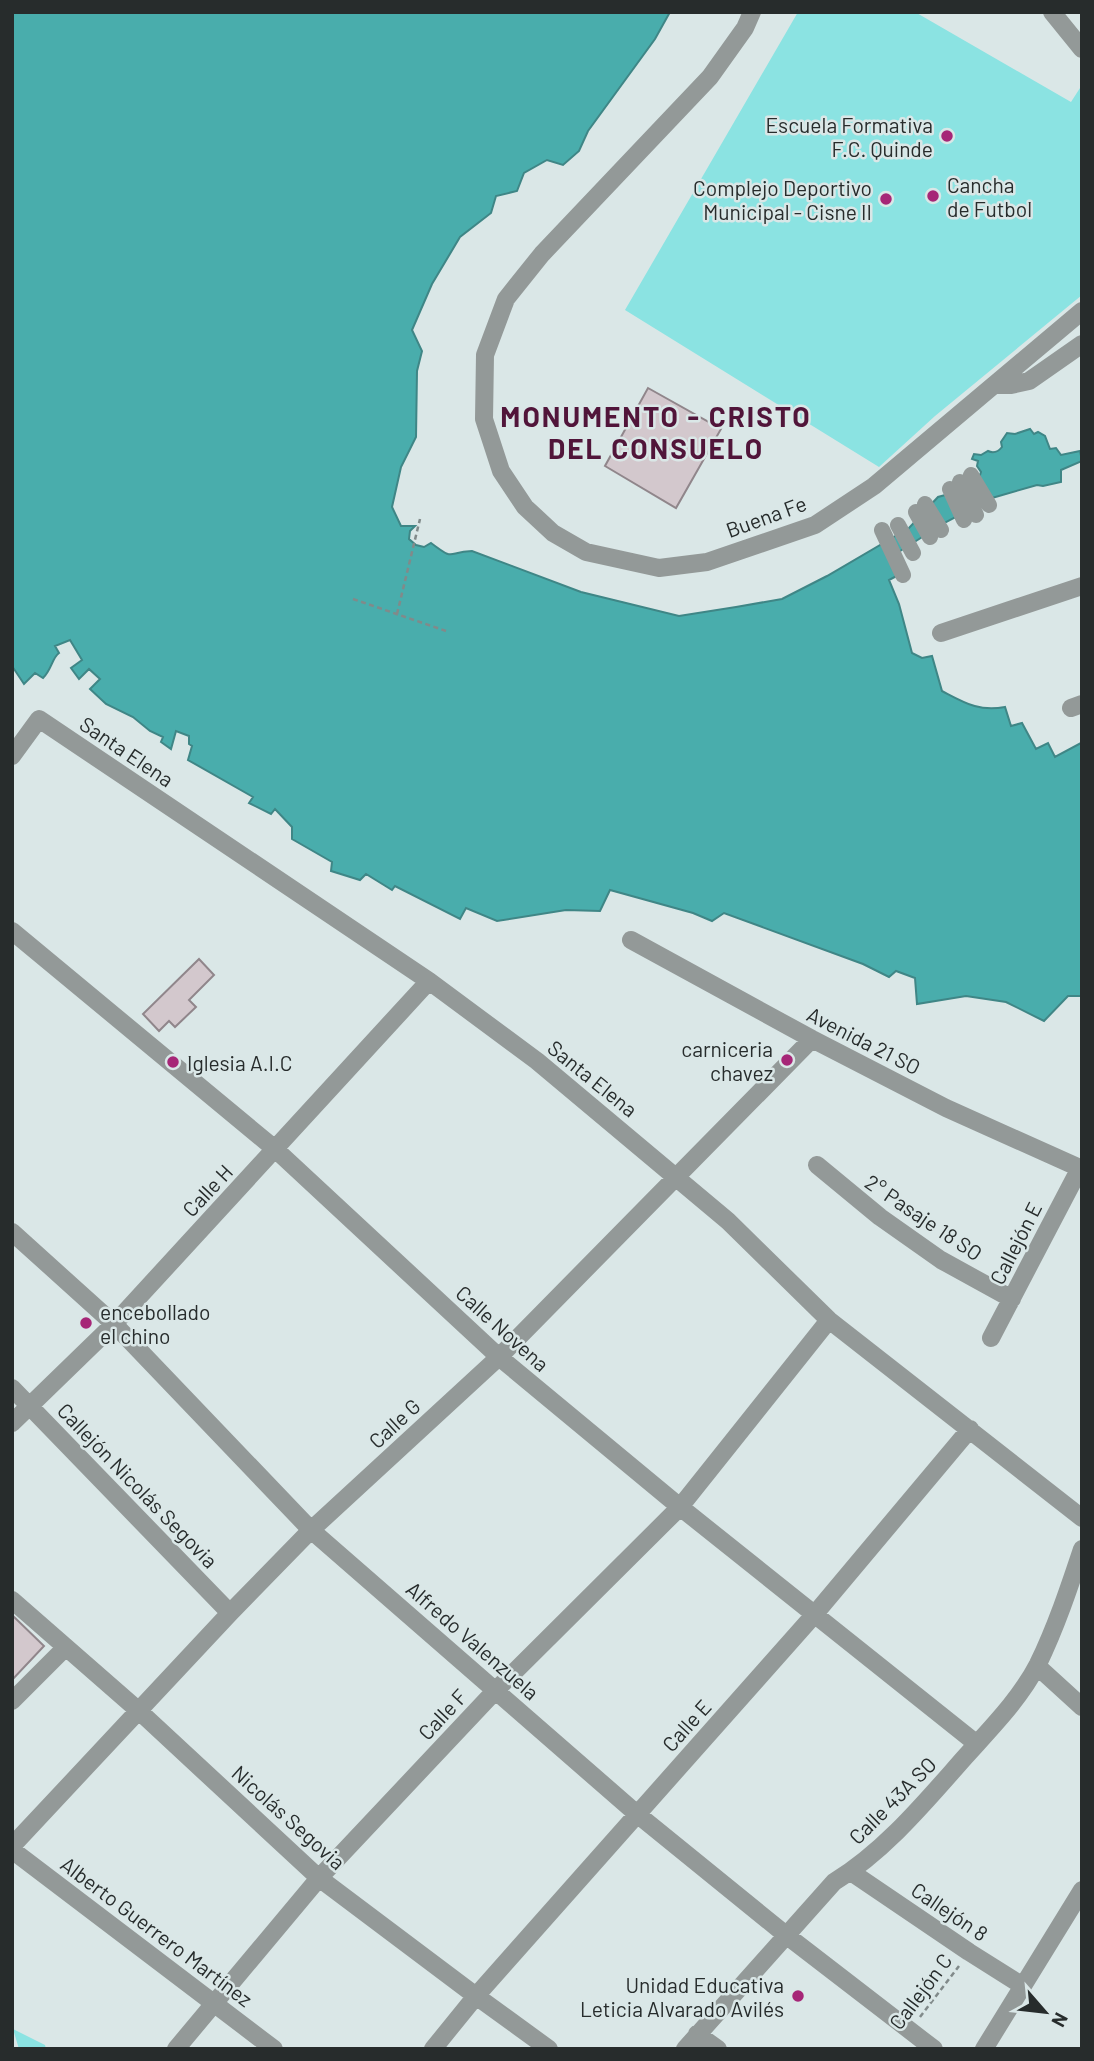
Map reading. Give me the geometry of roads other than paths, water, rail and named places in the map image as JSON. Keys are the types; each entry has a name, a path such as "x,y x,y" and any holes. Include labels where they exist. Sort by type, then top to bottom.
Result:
{"street":[{"name":"Buena Fe","path":"752,12 745,28 710,77 542,254 506,299 485,355 484,419 501,471 525,507 553,533 586,552 659,568 707,562 815,525 874,486 1082,311"},
{"path":"1052,12 1082,49"},
{"path":"994,385 1029,381 1082,344"},
{"path":"960,482 977,514"},
{"path":"921,508 935,533"},
{"path":"898,525 913,553"},
{"path":"882,530 903,575"},
{"path":"941,633 1082,586"},
{"name":"Santa Elena","path":"12,756 39,719 429,981 537,1061 677,1176 728,1221 829,1320 1082,1518"},
{"name":"Calle Novena","path":"12,931 275,1149 499,1357 680,1507 977,1744"},
{"name":"Avenida 21 SO","path":"631,940 812,1039 946,1108 1081,1168"},
{"name":"Calle H","path":"12,1423 114,1324 429,981"},
{"name":"Calle G","path":"12,1848 230,1613 311,1530 499,1357 812,1039"},
{"name":"2° Pasaje 18 SO","path":"817,1165 846,1191 908,1238 941,1260 1012,1299"},
{"name":"Callejón E","path":"991,1338 1081,1168"},
{"name":"Alfredo Valenzuela","path":"12,1232 114,1324 311,1530 637,1814 786,1935 934,2049"},
{"name":"Calle F","path":"176,2049 319,1878 495,1690 680,1507 829,1320"},
{"name":"Callejón Nicolás Segovia","path":"12,1388 230,1613"},
{"name":"Calle E","path":"433,2049 476,1996 814,1615 970,1429"},
{"name":"Calle 43A SO","path":"685,2049 834,1882 851,1872 914,1815 1010,1707 1037,1667 1061,1611 1082,1549"},
{"name":"Nicolás Segovia","path":"12,1600 139,1711 319,1878 550,2049"},
{"path":"12,1701 66,1647"},
{"path":"1037,1667 1082,1707"},
{"name":"Alberto Guerrero Martínez","path":"12,1848 274,2049"},
{"name":"Callejón 8","path":"851,1872 1023,1986"},
{"path":"984,2049 1082,1890"},
{"path":"697,2034 718,2049"}],"place":[{"name":"Escuela Formativa F.C. Quinde","path":"947,136"},
{"name":"Cancha de Futbol","path":"933,196"},
{"name":"Complejo Deportivo Municipal - Cisne II","path":"886,199"},
{"name":"carniceria chavez","path":"787,1060"},
{"name":"Iglesia A.I.C","path":"173,1062"},
{"name":"encebollado el chino","path":"86,1323"},
{"name":"Unidad Educativa Leticia Alvarado Avilés","path":"798,1996"}],"district":[{"name":"MONUMENTO - CRISTO DEL CONSUELO","path":"656,432"}]}
